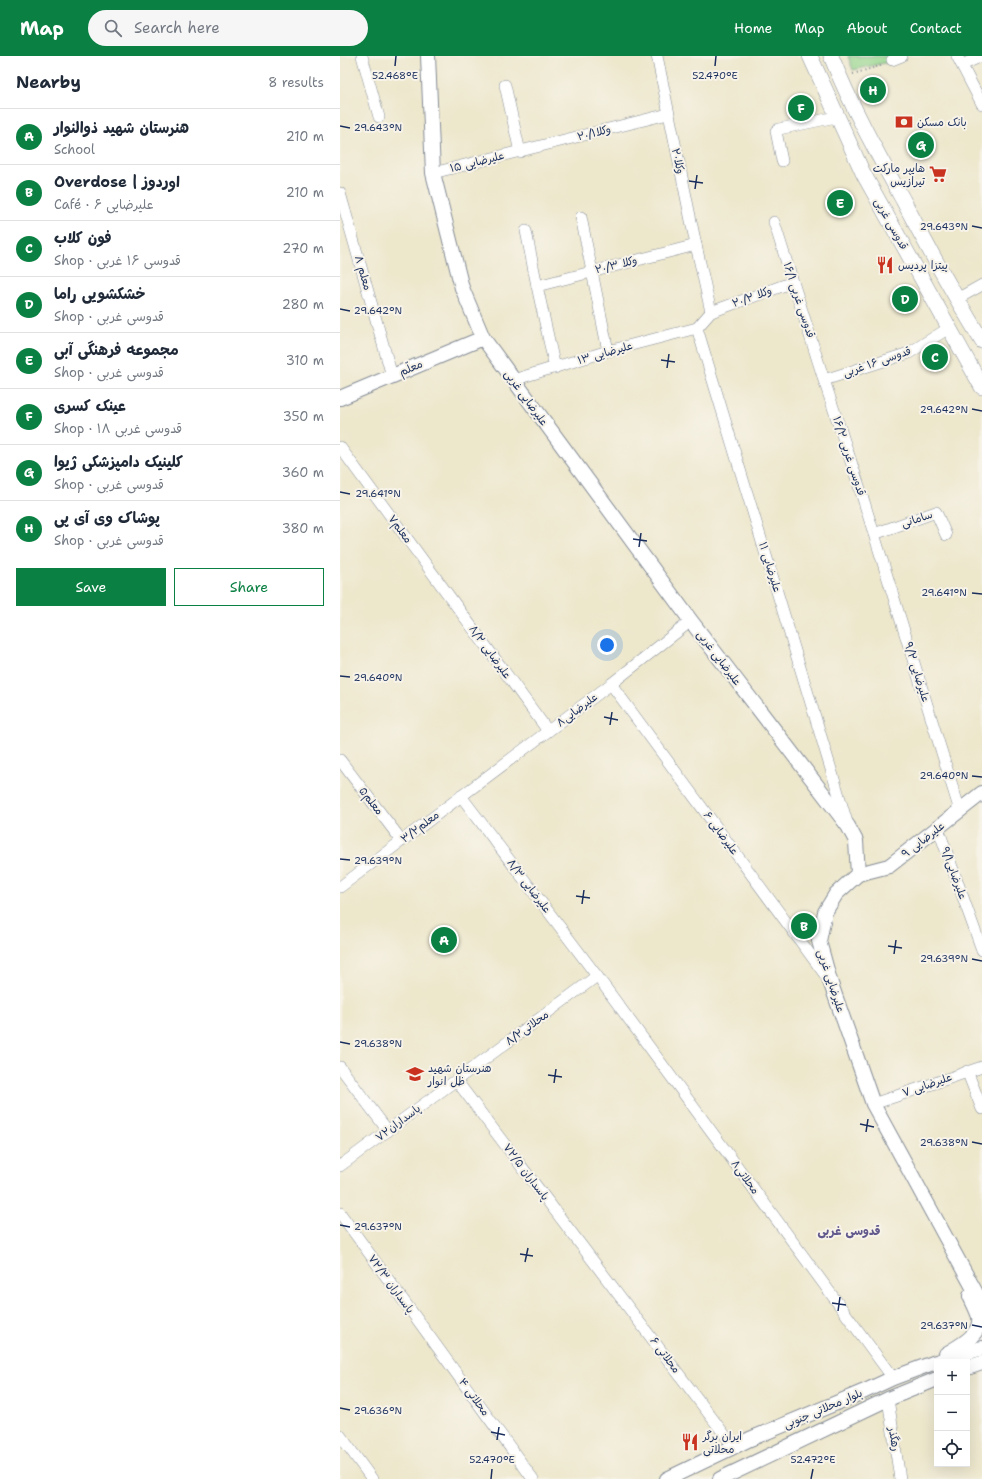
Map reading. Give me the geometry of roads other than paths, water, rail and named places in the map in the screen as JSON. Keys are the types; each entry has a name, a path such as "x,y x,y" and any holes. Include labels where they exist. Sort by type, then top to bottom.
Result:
{"main road":[{"name":"قدوسی غربی","path":"810,56 836,117 863,173 982,387"},
{"name":"قدوسی غربی","path":"831,56 839,77 868,137 957,299 982,341"}],"street":[{"path":"362,56 379,117"},
{"name":"علیرضایی غربی","path":"428,56 433,173 462,288 483,338 691,621 848,826 856,841 858,874 836,894 825,912 819,941 830,981 873,1104 955,1257 982,1304"},
{"name":"وکلا۲۰","path":"657,56 668,114 711,312"},
{"path":"982,56 960,60 982,104"},
{"path":"505,85 520,152"},
{"name":"وکلا۲۰/۱","path":"520,152 668,114"},
{"path":"782,161 776,131 779,129 836,117"},
{"name":"۱۵ علیرضایی","path":"433,173 520,152"},
{"name":"۸ معلم","path":"340,193 392,376"},
{"path":"581,217 608,351"},
{"name":"۱۶/۱ قدوسی غربی","path":"774,222 824,380"},
{"path":"526,231 555,368"},
{"name":"وکلا ۲۰/۳","path":"537,286 696,245"},
{"name":"وکلا ۲۰/۲","path":"711,312 793,282"},
{"path":"957,299 982,285"},
{"path":"698,328 711,312"},
{"name":"۱۳ علیرضایی","path":"513,380 608,351 698,328"},
{"name":"۱۱ علیرضایی","path":"698,328 848,826"},
{"name":"قدوسی ۱۶ غربی","path":"824,380 909,352 949,328"},
{"name":"معلّم","path":"340,398 483,338"},
{"name":"۱۶/۲ قدوسی غربی","path":"824,380 874,534"},
{"name":"معلم۷","path":"340,447 431,573"},
{"name":"سامانی","path":"874,534 936,512 946,535"},
{"name":"۹/۲ علیرضایی","path":"874,534 960,811"},
{"name":"علیرضایی ۸/۲","path":"431,573 548,731"},
{"name":"علیرضایی۸","path":"461,796 611,684 691,621"},
{"name":"۶ علیرضایی","path":"611,684 830,981"},
{"name":"معلم۵","path":"340,760 402,841"},
{"name":"۹ علیرضایی","path":"858,874 889,866 982,793"},
{"name":"معلم۳/۲","path":"340,887 461,796"},
{"name":"۸/۳ علیرضایی","path":"461,796 597,976"},
{"name":"علیرضایی۹/۱","path":"938,828 980,945"},
{"name":"محلاتی۸/۲","path":"456,1080 597,976"},
{"name":"محلاتی۸","path":"597,976 893,1378"},
{"path":"340,1067 388,1131"},
{"name":"۷ علیرضایی","path":"873,1104 982,1067"},
{"path":"967,1071 982,1108"},
{"name":"پاسداران۷۲","path":"340,1166 456,1080"},
{"name":"۷۲/۵ پاسداران","path":"456,1080 596,1263"},
{"name":"۷۲/۳ پاسداران","path":"340,1213 443,1355"},
{"name":"علیرضایی غربی","path":"933,1363 971,1337 977,1330 979,1323 979,1316 955,1257"},
{"name":"۶ محلاتی","path":"596,1263 734,1447"},
{"name":"بلوار محلاتی جنوبی","path":"667,1479 734,1447 893,1378 933,1363 982,1348"},
{"name":"۴ محلاتی","path":"443,1355 533,1479"},
{"path":"970,1367 982,1363"},
{"name":"بلوار محلاتی جنوبی","path":"720,1479 888,1399 934,1380"},
{"name":"رهگذر","path":"888,1399 900,1479"},
{"path":"340,1435 372,1479"}],"place":[{"name":"پوشاک وی آی پی","path":"873,90"},
{"name":"عینک کسری","path":"801,108"},
{"name":"بانک مسکن","path":"904,122"},
{"name":"کلینیک دامپزشکی ژیوا","path":"921,145"},
{"name":"هایپر مارکت تیرازیس","path":"938,174"},
{"name":"مجموعه فرهنگی آبی","path":"840,203"},
{"name":"پیتزا پردیس","path":"885,265"},
{"name":"خشکشویی راما","path":"905,299"},
{"name":"فون کلاب","path":"935,357"},
{"name":"Overdose | اوردوز","path":"804,926"},
{"name":"هنرستان شهید ذوالنوار","path":"444,940"},
{"name":"هنرستان شهید ظل انوار","path":"415,1074"},
{"name":"ایران برگر محلاتی","path":"690,1442"}],"district":[{"name":"قدوسی غربی","path":"849,1231"}]}
